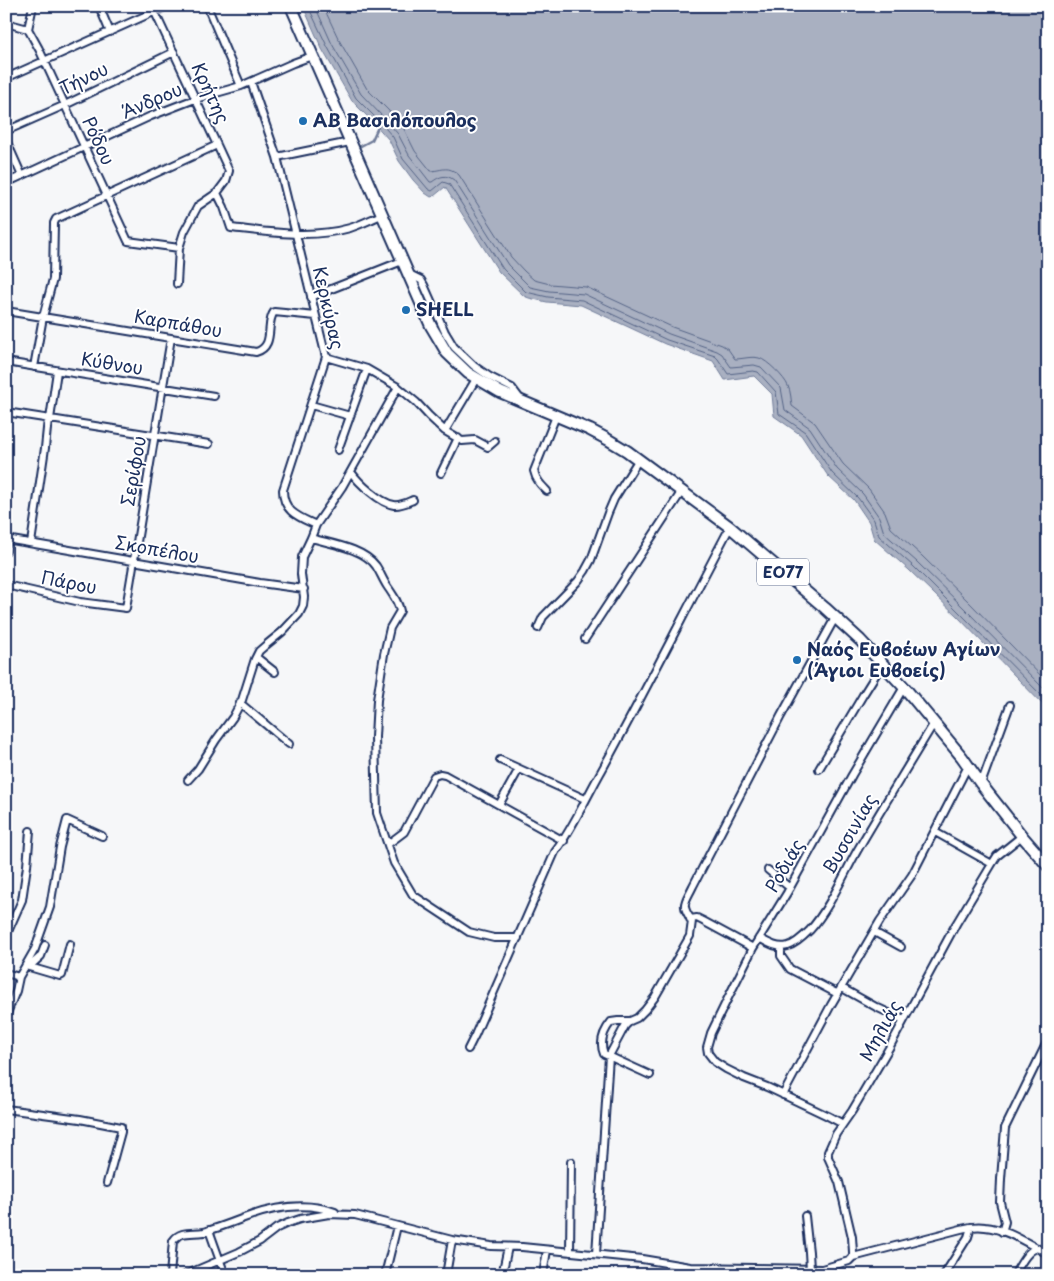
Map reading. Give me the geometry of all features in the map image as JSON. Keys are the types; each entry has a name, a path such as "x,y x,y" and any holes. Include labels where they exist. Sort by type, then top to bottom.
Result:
{"main road":[{"name":"ΕΟ77","path":"291,6 430,326 447,353 468,373 500,392 607,438 640,459 730,527 836,618 883,663 934,723 1022,836 1048,866"}],"street":[{"path":"6,23 28,29 32,6"},
{"path":"99,6 110,32"},
{"path":"6,78 110,32 154,9 167,6"},
{"path":"207,6 241,86"},
{"name":"Κρήτης","path":"154,9 229,171 226,181 217,193"},
{"name":"Ρόδου","path":"28,29 128,241 178,248"},
{"name":"Τήνου","path":"6,131 65,105 174,52"},
{"name":"Άνδρου","path":"6,183 150,116 196,99 241,86 312,56"},
{"name":"Κερκύρας","path":"251,82 277,157 326,357 284,486 283,495 285,503 293,513 316,525"},
{"path":"6,140 22,176"},
{"path":"277,157 350,142"},
{"path":"34,367 43,317 53,279 55,220 217,145"},
{"path":"176,284 178,248 184,232 198,206 217,193 224,207 230,228 295,234 327,232 350,228 382,215"},
{"path":"311,297 402,261"},
{"path":"407,273 421,280 445,332 454,346 474,366 490,377 512,388 522,401"},
{"name":"Καρπάθου","path":"6,311 256,352 264,348 270,332 271,315 274,312 316,316"},
{"name":"Σερίφου","path":"126,608 171,338"},
{"path":"326,357 367,369 398,387 445,431 462,441 475,440 488,447 495,441"},
{"name":"Κύθνου","path":"6,362 214,396"},
{"path":"338,450 367,369"},
{"path":"31,543 57,371"},
{"path":"445,431 476,378"},
{"path":"188,780 198,769 233,717 259,651 300,614 304,596 301,574 302,557 316,525 351,472 398,387"},
{"path":"311,405 350,416"},
{"path":"6,412 209,444"},
{"path":"547,490 538,482 534,471 556,416"},
{"path":"441,473 458,438"},
{"path":"538,628 543,617 564,596 592,560 614,500 640,459"},
{"path":"351,472 367,489 390,504 399,505 414,500"},
{"path":"585,639 682,491"},
{"path":"468,1049 555,852 564,841 730,527"},
{"path":"311,538 366,556 376,566 386,585 399,603 400,610 390,628 376,700 375,738 377,814 394,863 413,895 469,932 494,938 518,938"},
{"path":"6,551 7,539"},
{"name":"Σκοπέλου","path":"7,539 304,589"},
{"name":"Πάρου","path":"6,585 80,602 126,608"},
{"path":"596,1254 609,1056 625,1026 637,1018 655,997 690,936 692,928 684,908 685,903 782,716 836,618"},
{"path":"256,657 275,672"},
{"path":"819,769 883,663"},
{"name":"Ροδιάς","path":"784,1096 714,1062 708,1053 708,1041 753,948 790,888 852,775 904,687"},
{"path":"240,703 289,744"},
{"path":"981,784 1010,705"},
{"name":"Βυσσινίας","path":"781,947 789,946 798,941 810,930 825,908 869,830 934,723"},
{"path":"500,760 585,799"},
{"path":"843,1124 784,1096 880,921 912,875 968,766"},
{"path":"499,805 518,769"},
{"path":"388,844 404,832 434,776 440,774 564,841"},
{"path":"6,1016 16,991 19,977 35,949 50,907 60,847 67,820 102,836"},
{"path":"6,936 22,900 30,831"},
{"path":"935,832 992,864"},
{"name":"Μηλιάς","path":"853,1258 852,1237 839,1182 828,1157 830,1148 889,1048 956,924 992,864 997,856 1022,836"},
{"path":"768,870 790,888"},
{"path":"690,919 697,918 753,948"},
{"path":"874,932 901,947"},
{"path":"760,938 772,945 781,947 780,956 790,969 904,1020"},
{"path":"27,966 41,956 45,944"},
{"path":"27,966 62,975 70,944"},
{"path":"6,973 19,977"},
{"path":"630,1021 611,1022 607,1027 603,1034 604,1054 650,1075"},
{"path":"1002,1232 1004,1222 1000,1202 1005,1128 1048,1040"},
{"path":"6,1109 80,1119 121,1128 107,1183"},
{"path":"570,1252 571,1162"},
{"path":"170,1275 173,1241 181,1234 203,1232 281,1207 311,1206 339,1214"},
{"path":"185,1275 220,1261 288,1223 329,1214 355,1215 452,1240 491,1246 642,1259 690,1268 810,1271 961,1228 971,1227 995,1229 1048,1254"},
{"path":"805,1216 810,1271"},
{"path":"384,1275 397,1226"},
{"path":"944,1275 968,1237 971,1227"},
{"path":"209,1230 225,1275"},
{"path":"446,1275 452,1240"},
{"path":"502,1275 508,1247"},
{"path":"1014,1275 1025,1257 1037,1248"},
{"path":"543,1275 547,1250"}],"water":[{"path":"303,6 1048,6 1048,710 957,616 874,539 869,522 854,500 828,476 801,435 774,416 772,394 754,376 725,380 713,361 665,344 581,305 547,302 524,296 499,272 445,187 431,197 425,193 399,161 389,140 352,101 322,49"}],"waterway":[{"path":"359,147 372,140 378,127"}],"place":[{"name":"ΑΒ Βασιλόπουλος","path":"303,121"},
{"name":"SHELL","path":"406,310"},
{"name":"Ναός Ευβοέων Αγίων (Άγιοι Ευβοείς)","path":"797,660"}]}
